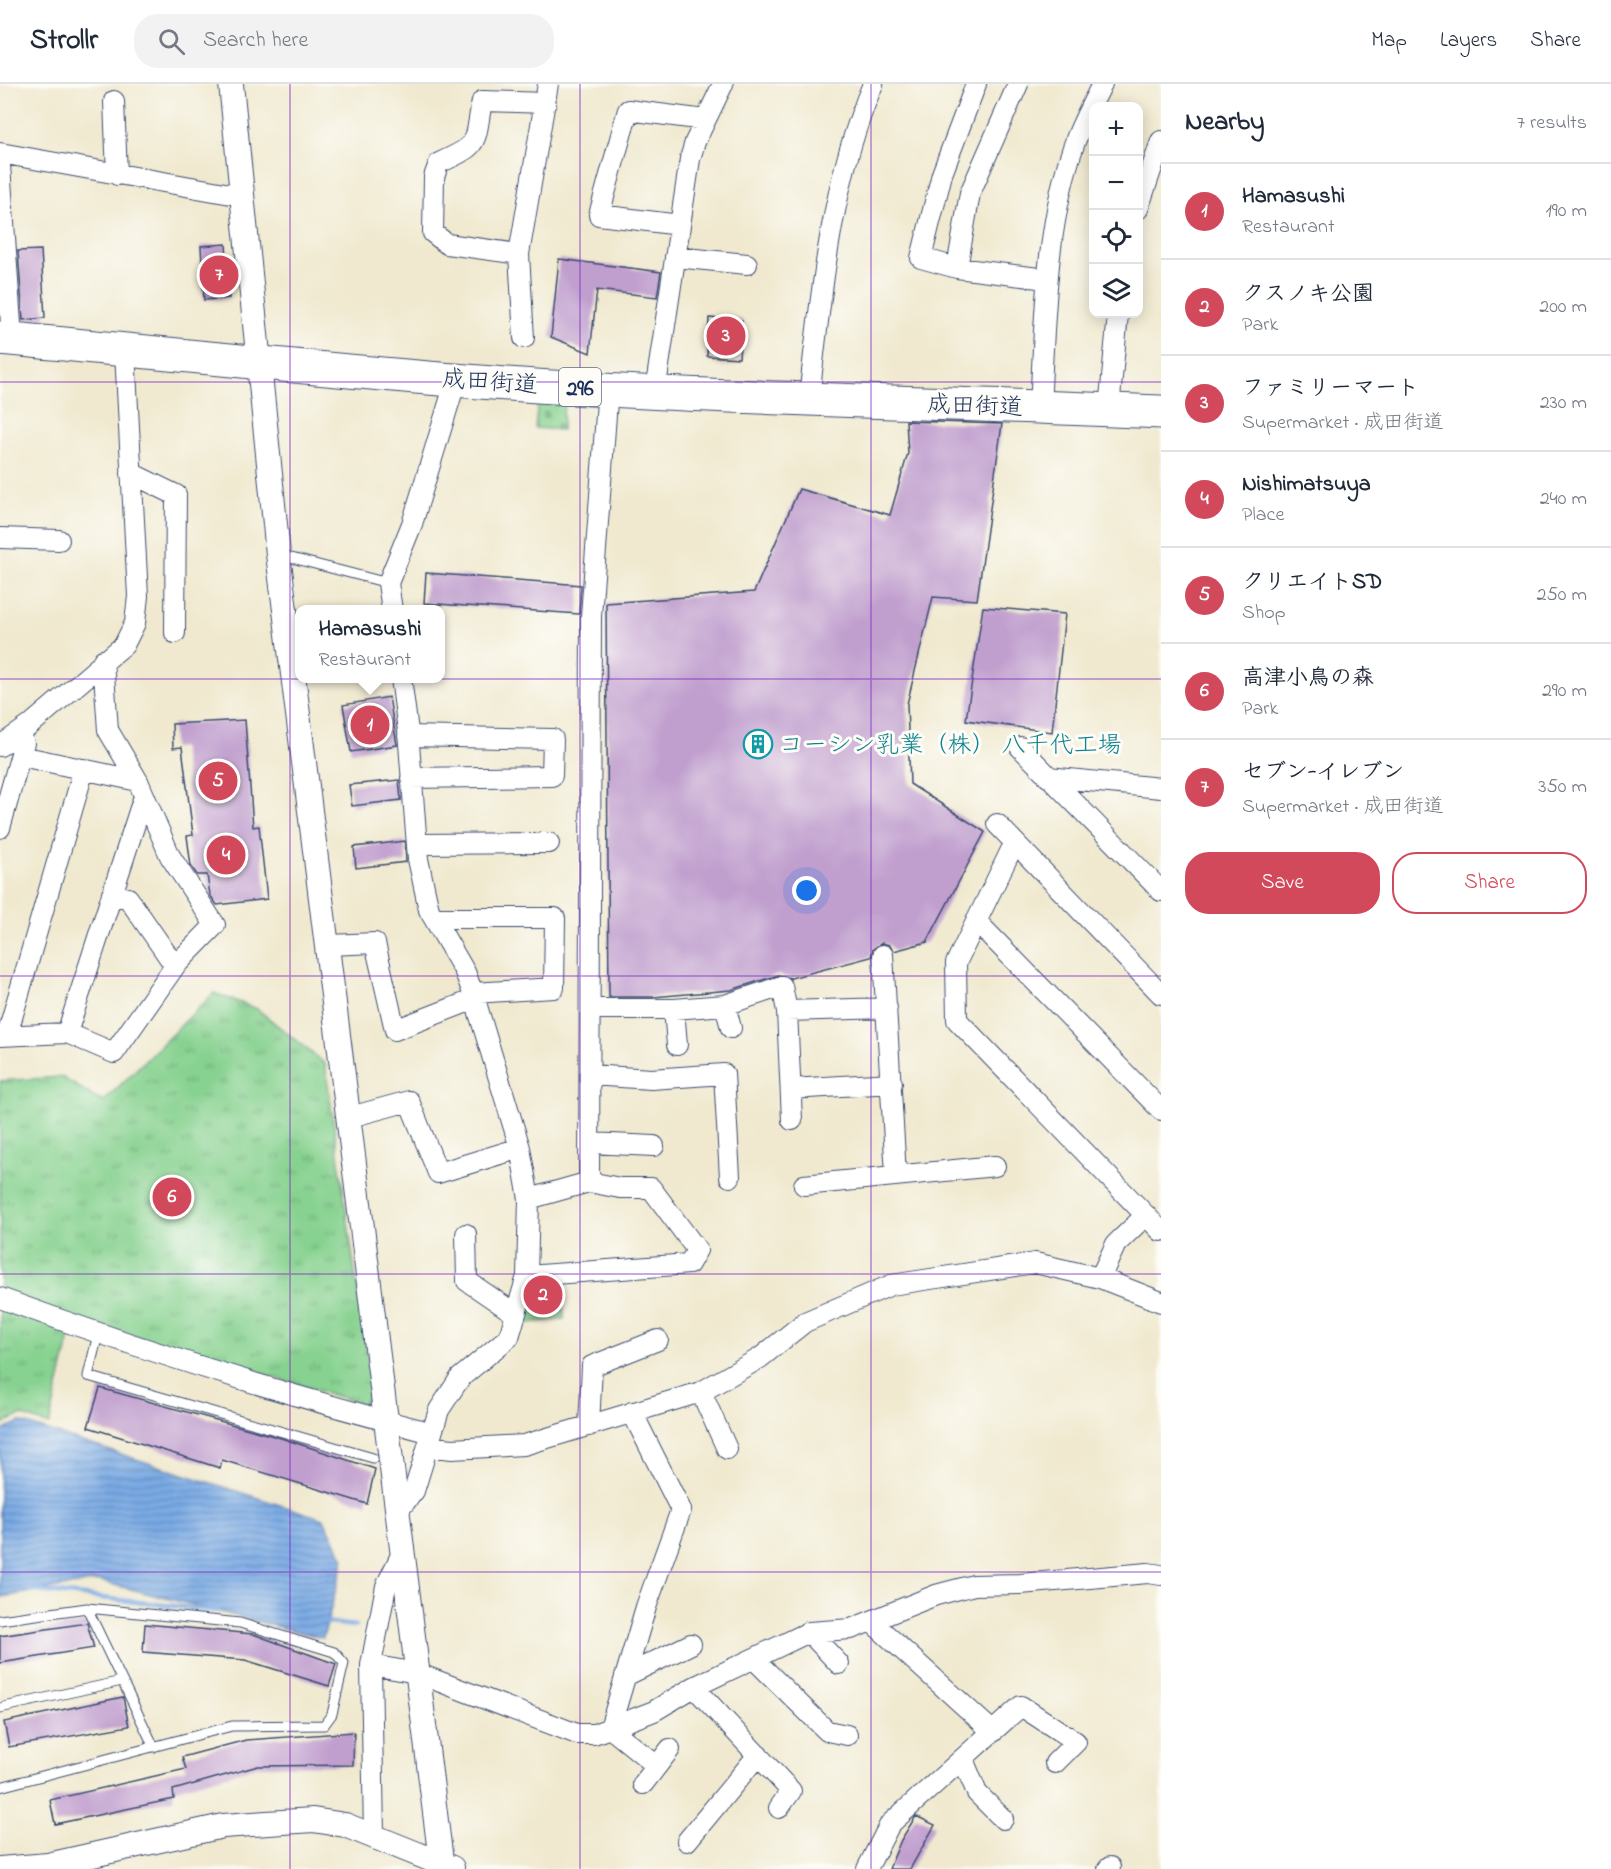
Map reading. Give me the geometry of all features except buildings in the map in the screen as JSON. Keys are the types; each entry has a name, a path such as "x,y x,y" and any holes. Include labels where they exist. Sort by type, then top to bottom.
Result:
{"highway":[{"name":"成田街道","path":"6,338 125,352 258,361 456,380 655,392 1161,412"}],"street":[{"path":"231,84 278,554 350,1118 417,1673 446,1867"},
{"path":"655,392 690,159 705,120 723,84"},
{"path":"809,398 827,249 861,113 873,84"},
{"path":"976,84 942,174 921,258 957,268 1047,279"},
{"path":"957,268 970,193 1018,84"},
{"path":"1040,407 1047,279 1065,177 1074,143 1102,84"},
{"path":"519,254 447,244 433,233 434,177 439,163 468,150 474,144 482,101 547,94 519,254 524,338"},
{"path":"114,101 117,175"},
{"path":"680,225 599,215 628,110 705,120"},
{"path":"1143,194 1161,141"},
{"path":"0,153 242,196"},
{"path":"0,165 6,338"},
{"path":"675,257 747,264"},
{"path":"1110,409 1118,318"},
{"path":"0,746 29,726 103,660 124,645 135,624 138,596 125,352"},
{"path":"391,605 388,583 412,524 456,380"},
{"path":"589,1182 591,616 608,388"},
{"path":"132,473 176,495 175,633"},
{"path":"0,538 59,540"},
{"path":"84,769 3,1036 67,1033 114,1053 175,966 215,925 170,856 141,788 108,730 103,660"},
{"path":"397,1512 414,1491 439,1410 460,1378 509,1337 514,1313 527,1276 529,1199 520,1148 474,996 465,972 429,910 417,844 402,683"},
{"path":"0,828 29,726"},
{"path":"408,736 553,739 552,776 411,778"},
{"path":"1020,747 1161,891"},
{"path":"21,756 84,769 141,788"},
{"path":"1048,777 1161,788"},
{"path":"67,1033 112,894 141,788"},
{"path":"997,824 1161,994"},
{"path":"417,844 549,843"},
{"path":"1014,844 956,963 957,1020 1161,1231"},
{"path":"112,894 128,898 175,966"},
{"path":"328,945 375,943 395,1030 474,996 554,988 555,918 434,918"},
{"path":"976,921 1161,1110"},
{"path":"884,955 896,1175"},
{"path":"591,1009 674,1009 725,1005 782,986 787,1011 792,1120"},
{"path":"725,1005 731,1028"},
{"path":"787,1011 887,1008"},
{"path":"674,1009 677,1045"},
{"path":"590,1075 651,1079 724,1074 730,1177"},
{"path":"790,1089 892,1083"},
{"path":"350,1118 409,1101 438,1173 520,1148"},
{"path":"589,1143 654,1146"},
{"path":"804,1185 995,1166"},
{"path":"527,1276 689,1264 697,1250 651,1188 620,1188 589,1182 529,1199"},
{"path":"1100,1278 1116,1244 1146,1215"},
{"path":"466,1234 467,1281 514,1313"},
{"path":"0,1298 98,1335 387,1421 452,1449 524,1445 701,1392 760,1358 805,1322 891,1285 1035,1263 1100,1278 1161,1302"},
{"path":"589,1426 592,1366 658,1340"},
{"path":"701,1392 727,1449"},
{"path":"610,1728 646,1606 681,1510 632,1412"},
{"path":"374,1836 371,1665 386,1586 402,1553"},
{"path":"371,1665 417,1673 577,1734 594,1734 654,1711 694,1687 809,1632 851,1629 872,1622 885,1613 936,1595 974,1585 1020,1584 1148,1573 1161,1575"},
{"path":"872,1622 993,1732"},
{"path":"809,1632 839,1664"},
{"path":"625,1676 691,1644"},
{"path":"754,1659 827,1731 847,1734"},
{"path":"694,1687 791,1791 779,1808"},
{"path":"867,1869 891,1824 1022,1706 1076,1742 1055,1763"},
{"path":"610,1728 657,1766"},
{"path":"643,1784 670,1749"},
{"path":"687,1841 758,1755"},
{"path":"963,1759 977,1793 1002,1819"},
{"path":"0,1869 22,1868 223,1826 253,1823 329,1822 374,1836 446,1867"},
{"path":"0,1852 22,1868"}],"lane":[{"path":"278,554 388,583"},
{"path":"98,1335 88,1376 373,1458"},
{"path":"0,1620 87,1608 240,1623 334,1652 344,1663 332,1714 324,1725 232,1726 0,1787"},
{"path":"87,1608 154,1747"},
{"path":"0,1708 122,1681"}],"green space":[{"path":"538,400 564,403 562,430 535,428"},
{"path":"214,993 257,1009 325,1064 372,1390 363,1404 27,1304 0,1292 0,1081 61,1077 103,1102"},
{"path":"562,1277 564,1319 519,1324 529,1279"},
{"path":"0,1303 71,1333 49,1425 21,1415 0,1425"}],"water":[{"path":"20,1422 324,1519 344,1559 323,1638 99,1581 0,1597 0,1432"}],"waterway":[{"path":"30,1590 218,1611"},
{"path":"322,1622 355,1626"}],"place":[{"name":"セブン-イレブン","path":"219,275"},
{"name":"ファミリーマート","path":"726,336"},
{"name":"Hamasushi","path":"370,725"},
{"name":"コーシン乳業（株） 八千代工場","path":"758,744"},
{"name":"クリエイトSD","path":"218,781"},
{"name":"Nishimatsuya","path":"226,855"},
{"name":"高津小鳥の森","path":"172,1197"},
{"name":"クスノキ公園","path":"543,1295"}]}
